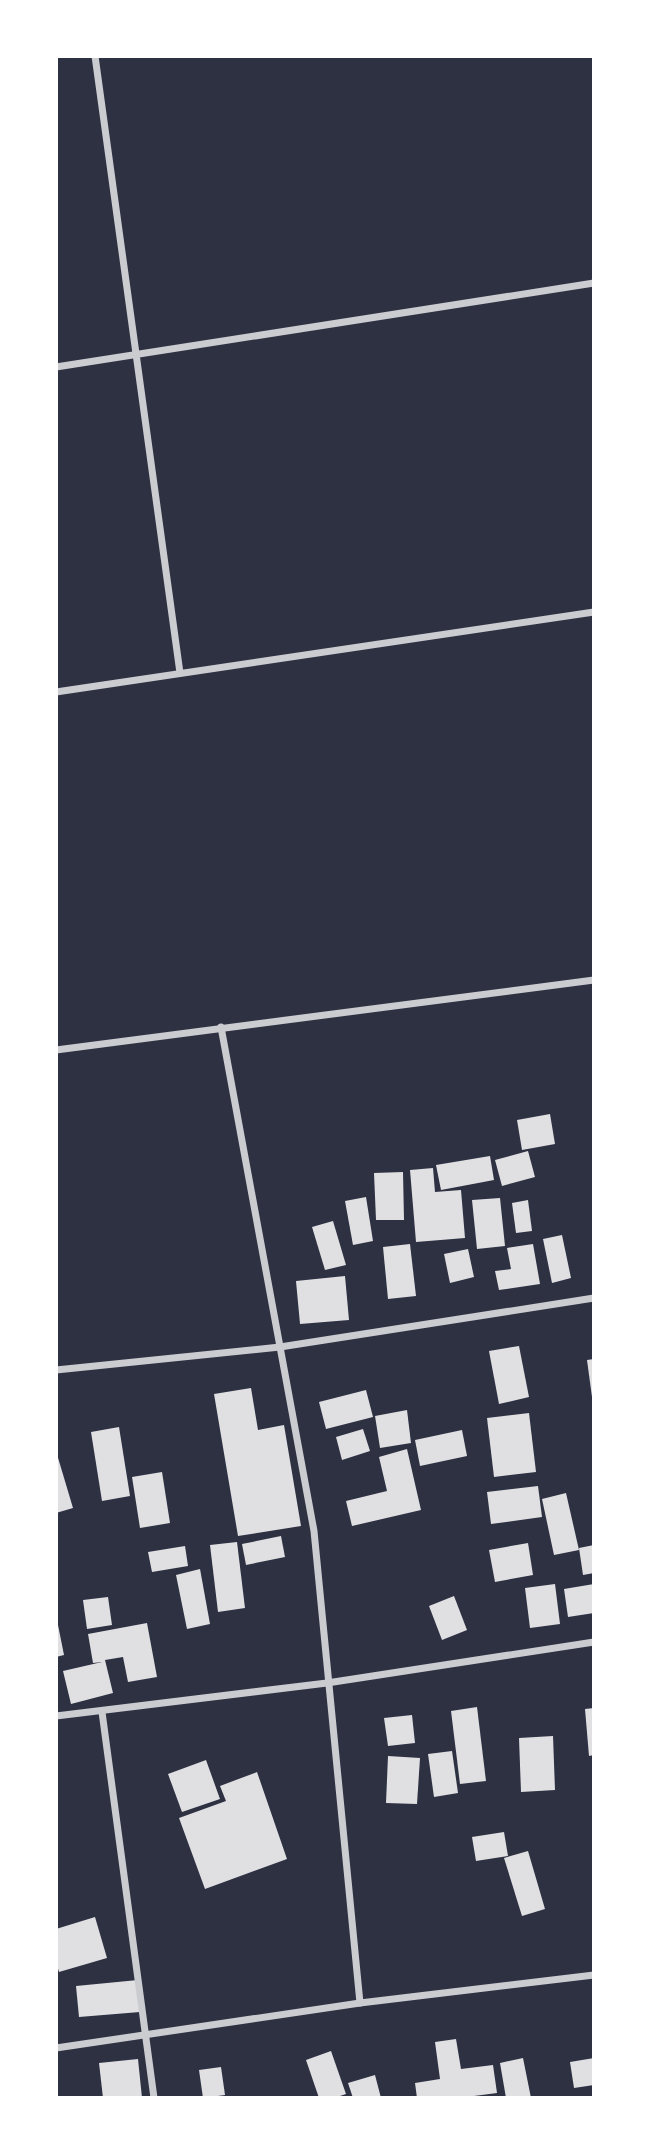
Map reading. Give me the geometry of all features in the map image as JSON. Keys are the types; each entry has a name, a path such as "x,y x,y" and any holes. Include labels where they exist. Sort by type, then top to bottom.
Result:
{"street":[{"path":"94,56 180,673"},
{"path":"56,367 594,283"},
{"path":"56,692 594,612"},
{"path":"56,1050 594,980"},
{"path":"221,1027 314,1531 359,2003"},
{"path":"56,1364 56,1370 281,1348 594,1298"},
{"path":"56,1716 327,1683 594,1642"},
{"path":"102,1712 154,2098"},
{"path":"56,2048 359,2003 594,1975"}],"building":[{"path":"550,1114 555,1144 522,1150 517,1120"},
{"path":"528,1151 535,1177 502,1186 495,1160"},
{"path":"490,1156 494,1180 441,1190 436,1165"},
{"path":"433,1168 435,1192 461,1190 465,1238 416,1242 410,1170"},
{"path":"403,1172 404,1220 376,1220 374,1173"},
{"path":"366,1197 373,1241 353,1245 345,1201"},
{"path":"500,1198 505,1246 477,1249 472,1200"},
{"path":"528,1200 532,1231 516,1233 512,1203"},
{"path":"333,1221 346,1265 325,1270 312,1227"},
{"path":"562,1235 571,1278 552,1283 543,1239"},
{"path":"410,1244 416,1296 388,1299 383,1247"},
{"path":"533,1244 540,1284 499,1290 495,1271 511,1269 507,1248"},
{"path":"468,1249 474,1277 450,1283 444,1254"},
{"path":"345,1276 349,1320 300,1324 296,1281"},
{"path":"519,1346 529,1397 499,1404 489,1351"},
{"path":"594,1359 594,1397 592,1397 587,1360"},
{"path":"251,1388 258,1430 284,1425 301,1526 238,1536 214,1394"},
{"path":"366,1390 373,1417 326,1429 319,1402"},
{"path":"407,1410 411,1443 380,1448 375,1416"},
{"path":"529,1413 536,1472 494,1477 487,1418"},
{"path":"119,1427 130,1496 102,1501 91,1432"},
{"path":"363,1429 370,1451 342,1460 336,1437"},
{"path":"462,1430 467,1456 420,1466 415,1440"},
{"path":"407,1449 421,1510 352,1526 346,1501 387,1491 379,1457"},
{"path":"56,1451 73,1508 56,1513"},
{"path":"162,1472 170,1523 140,1528 132,1477"},
{"path":"538,1486 542,1517 491,1524 487,1492"},
{"path":"566,1493 579,1550 554,1555 542,1499"},
{"path":"281,1536 285,1557 246,1565 242,1544"},
{"path":"237,1542 245,1608 218,1612 210,1545"},
{"path":"528,1543 533,1575 495,1582 489,1550"},
{"path":"594,1545 594,1573 583,1575 579,1548"},
{"path":"185,1546 188,1566 152,1572 148,1552"},
{"path":"200,1569 210,1624 187,1629 176,1575"},
{"path":"555,1584 560,1624 530,1628 525,1588"},
{"path":"594,1584 594,1613 568,1617 564,1589"},
{"path":"454,1596 467,1630 442,1640 429,1606"},
{"path":"108,1597 112,1625 87,1629 83,1600"},
{"path":"56,1615 64,1655 56,1657"},
{"path":"147,1623 157,1677 128,1682 123,1657 105,1660 113,1693 71,1704 63,1671 102,1662 93,1663 88,1634"},
{"path":"477,1707 486,1781 460,1784 451,1711"},
{"path":"594,1708 594,1755 589,1756 585,1709"},
{"path":"412,1715 415,1743 388,1746 384,1718"},
{"path":"553,1736 555,1790 521,1792 519,1738"},
{"path":"452,1751 458,1793 434,1797 428,1754"},
{"path":"388,1756 420,1758 417,1804 386,1803"},
{"path":"206,1760 220,1799 182,1812 168,1774"},
{"path":"257,1772 287,1859 205,1889 179,1818 226,1801 220,1786"},
{"path":"504,1832 508,1856 476,1861 472,1837"},
{"path":"528,1851 545,1909 522,1916 504,1858"},
{"path":"95,1917 107,1958 59,1972 56,1962 56,1929"},
{"path":"138,1980 140,2012 79,2017 76,1986"},
{"path":"456,2039 461,2069 493,2065 497,2093 474,2096 475,2098 417,2098 415,2083 440,2079 435,2042"},
{"path":"331,2051 346,2094 334,2098 319,2098 306,2060"},
{"path":"523,2058 531,2098 506,2098 500,2063"},
{"path":"594,2058 594,2085 574,2088 570,2062"},
{"path":"138,2059 142,2098 103,2098 99,2063"},
{"path":"221,2067 225,2095 203,2098 199,2070"},
{"path":"375,2075 381,2098 353,2098 348,2083"}]}
